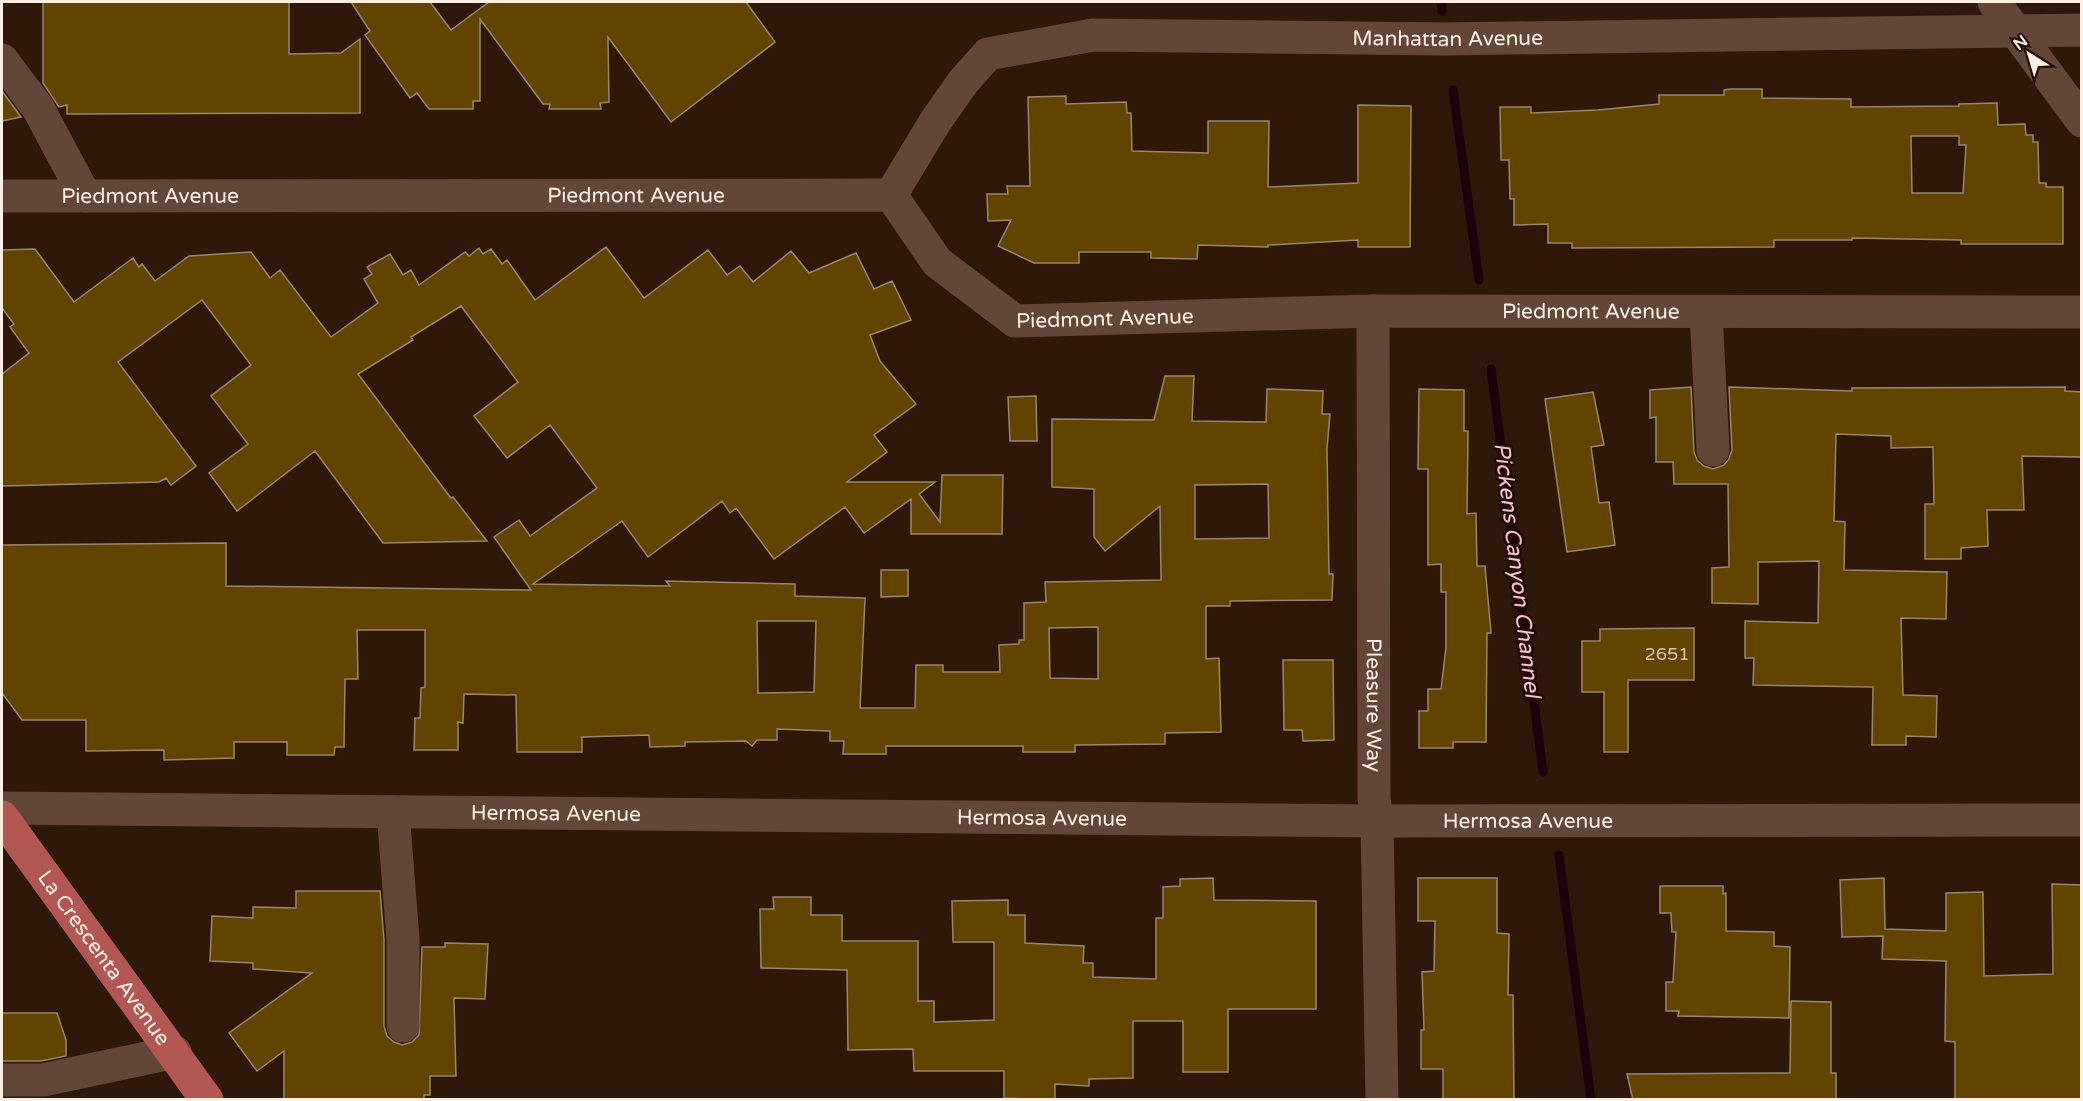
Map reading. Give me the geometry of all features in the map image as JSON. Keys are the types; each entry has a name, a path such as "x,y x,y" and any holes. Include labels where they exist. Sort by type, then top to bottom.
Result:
{"main road":[{"name":"La Crescenta Avenue","path":"2,817 175,1052 207,1100"}],"street":[{"path":"1994,2 2082,121"},
{"name":"Manhattan Avenue","path":"891,195 935,122 963,82 988,54 1093,35 1446,39 2082,30"},
{"path":"2,60 38,108 85,196"},
{"name":"Piedmont Avenue","path":"2,196 891,195 937,262 1015,321 1374,311 2082,312"},
{"name":"Pleasure Way","path":"1374,311 1374,798 1377,821 1382,1100"},
{"path":"1707,312 1713,450"},
{"name":"Hermosa Avenue","path":"2,808 1377,821 2082,820"},
{"path":"393,812 402,939 403,1026"},
{"path":"2,1080 43,1080 175,1052"}],"building":[{"path":"43,2 289,2 289,54 341,53 360,39 360,113 67,114 67,105 59,107 43,83"},
{"path":"351,2 430,2 451,30 489,2 746,2 775,42 671,122 608,37 609,102 600,103 601,109 549,109 550,104 543,104 480,19 480,101 473,101 473,109 429,109 417,93 410,98 365,35 370,31"},
{"path":"1762,89 1762,98 1851,99 1851,107 1959,106 1959,104 1997,103 1998,125 2025,124 2026,135 2033,135 2033,142 2038,142 2039,183 2046,183 2046,187 2063,187 2063,244 1961,244 1961,240 1852,238 1852,240 1774,240 1774,247 1572,248 1572,243 1548,243 1548,224 1514,225 1514,199 1510,199 1509,160 1501,160 1500,107 1531,107 1531,113 1598,110 1659,104 1659,95 1724,95 1724,90","holes":["1911,136 1959,136 1959,145 1966,145 1963,193 1912,193"]},
{"path":"2,91 21,117 2,121"},
{"path":"1066,96 1066,104 1126,102 1127,113 1131,113 1132,151 1208,153 1208,121 1269,121 1268,187 1358,183 1358,105 1411,106 1410,247 1358,247 1358,240 1268,245 1268,247 1198,245 1197,259 1151,258 1151,252 1079,252 1079,263 1034,263 998,246 1011,220 988,221 987,194 1008,194 1007,186 1030,186 1028,97"},
{"path":"606,247 644,298 708,250 727,275 740,266 753,282 791,251 809,273 856,253 874,289 892,281 911,320 870,335 880,361 916,404 874,435 887,452 847,482 935,482 919,494 940,522 942,475 1003,475 1002,534 911,534 911,499 864,533 845,507 774,559 736,508 730,513 722,501 648,557 622,521 533,584 670,586 666,581 795,584 795,596 865,598 860,708 915,708 916,665 943,665 943,672 1000,672 999,645 1019,644 1019,640 1024,640 1024,603 1046,602 1045,582 1161,580 1160,506 1105,551 1094,537 1094,489 1052,487 1052,419 1154,420 1165,376 1194,376 1192,421 1266,422 1267,389 1323,391 1322,414 1330,414 1327,449 1329,574 1333,574 1332,600 1230,601 1230,606 1206,606 1206,659 1219,658 1221,732 1165,733 1165,744 1075,745 1075,752 1023,752 1023,746 886,746 886,754 843,754 844,741 830,741 830,731 777,729 777,740 757,740 752,746 746,741 685,742 685,746 650,747 649,735 582,737 582,752 517,752 516,695 464,694 463,723 458,722 458,750 414,750 415,718 420,718 421,688 425,687 425,630 357,630 358,679 345,679 344,747 335,747 334,755 287,755 287,742 234,742 234,758 164,760 164,750 86,751 86,720 22,720 2,693 2,545 226,543 226,586 531,590 494,537 519,520 530,536 597,488 550,425 507,458 474,416 518,382 461,306 411,337 413,340 358,374 444,489 451,498 453,497 487,541 383,543 315,451 237,511 209,473 248,444 211,396 251,365 202,300 118,362 196,466 171,485 166,478 159,482 2,486 2,374 29,353 10,327 14,324 2,308 2,250 35,249 74,302 133,258 139,267 142,264 155,281 189,256 251,252 270,278 280,270 331,337 378,303 364,279 372,274 367,267 390,254 403,275 411,270 419,285 465,252 469,256 479,248 483,254 491,249 502,264 507,260 535,300","holes":["1268,484 1269,538 1195,539 1195,485","757,621 816,621 814,692 758,693","1098,627 1098,679 1050,678 1049,628"]},
{"path":"1691,387 1694,452 1697,460 1713,469 1724,465 1732,450 1729,387 1852,391 1852,388 2065,387 2065,391 2082,392 2082,457 2022,456 2024,510 1987,510 1988,546 1961,548 1961,559 1925,559 1925,504 1934,504 1933,447 1891,448 1891,436 1836,434 1834,521 1845,522 1844,570 1947,572 1946,619 1901,618 1903,695 1937,696 1936,737 1906,736 1906,745 1872,745 1873,687 1753,685 1754,658 1745,658 1745,621 1818,623 1819,561 1758,562 1758,604 1712,603 1712,568 1729,567 1728,484 1674,484 1673,462 1656,462 1656,417 1650,418 1650,390"},
{"path":"1419,389 1464,390 1464,431 1468,431 1467,514 1476,513 1477,566 1485,566 1491,633 1487,633 1486,742 1453,742 1453,748 1419,748 1419,711 1428,711 1428,689 1441,689 1446,647 1446,592 1441,592 1441,564 1428,565 1428,469 1418,469"},
{"path":"1593,392 1604,445 1591,447 1599,503 1609,502 1615,545 1567,552 1545,399"},
{"path":"1036,396 1037,441 1010,441 1008,397"},
{"path":"881,570 908,570 908,596 881,597"},
{"path":"1694,628 1694,680 1628,680 1628,752 1604,752 1604,692 1582,692 1582,641 1600,641 1600,629"},
{"path":"1283,660 1333,660 1334,740 1303,741 1302,730 1284,730"},
{"path":"1213,878 1214,900 1316,901 1316,1009 1228,1009 1228,1072 1183,1072 1183,1021 1133,1021 1133,1078 1089,1079 1089,1086 1055,1084 1055,1100 1004,1098 1004,1071 914,1071 913,1049 848,1050 847,970 761,968 760,909 774,909 773,897 811,897 811,915 842,915 842,941 918,941 918,1001 934,1001 934,1022 994,1020 994,942 953,942 952,901 1008,900 1008,915 1025,915 1025,943 1084,946 1083,963 1093,963 1093,977 1156,979 1156,918 1163,918 1163,887 1180,886 1180,879"},
{"path":"1418,878 1497,878 1497,933 1509,934 1508,995 1513,995 1514,1100 1443,1100 1443,1069 1421,1069 1421,1030 1424,1030 1422,972 1434,971 1435,921 1418,921"},
{"path":"1884,878 1885,929 1946,931 1946,893 1983,892 1984,976 2053,974 2052,884 2082,885 2082,1100 1955,1100 1955,1042 1945,1041 1946,961 1882,959 1883,936 1842,937 1840,880"},
{"path":"1660,886 1723,886 1723,894 1726,893 1726,931 1774,932 1774,946 1790,947 1789,1018 1678,1016 1679,1011 1666,1011 1666,982 1673,982 1676,932 1672,932 1671,913 1660,913"},
{"path":"296,891 380,891 384,940 384,1026 387,1036 402,1045 412,1042 419,1035 422,947 445,947 445,943 488,944 485,999 454,998 456,1076 430,1076 430,1095 424,1095 424,1100 284,1100 284,1051 257,1071 229,1033 312,973 253,969 253,963 210,961 212,916 253,918 253,907 296,908"},
{"path":"1791,1001 1831,1002 1831,1073 1836,1073 1836,1100 1633,1100 1627,1074 1790,1073"},
{"path":"2,1013 57,1013 66,1040 66,1056 41,1061 2,1061"}],"waterway":[{"name":"Pickens Canyon Channel","path":"1441,2 1442,11"},
{"name":"Pickens Canyon Channel","path":"1453,90 1479,280"},
{"name":"Pickens Canyon Channel","path":"1491,369 1543,772"},
{"name":"Pickens Canyon Channel","path":"1559,855 1591,1100"}]}
